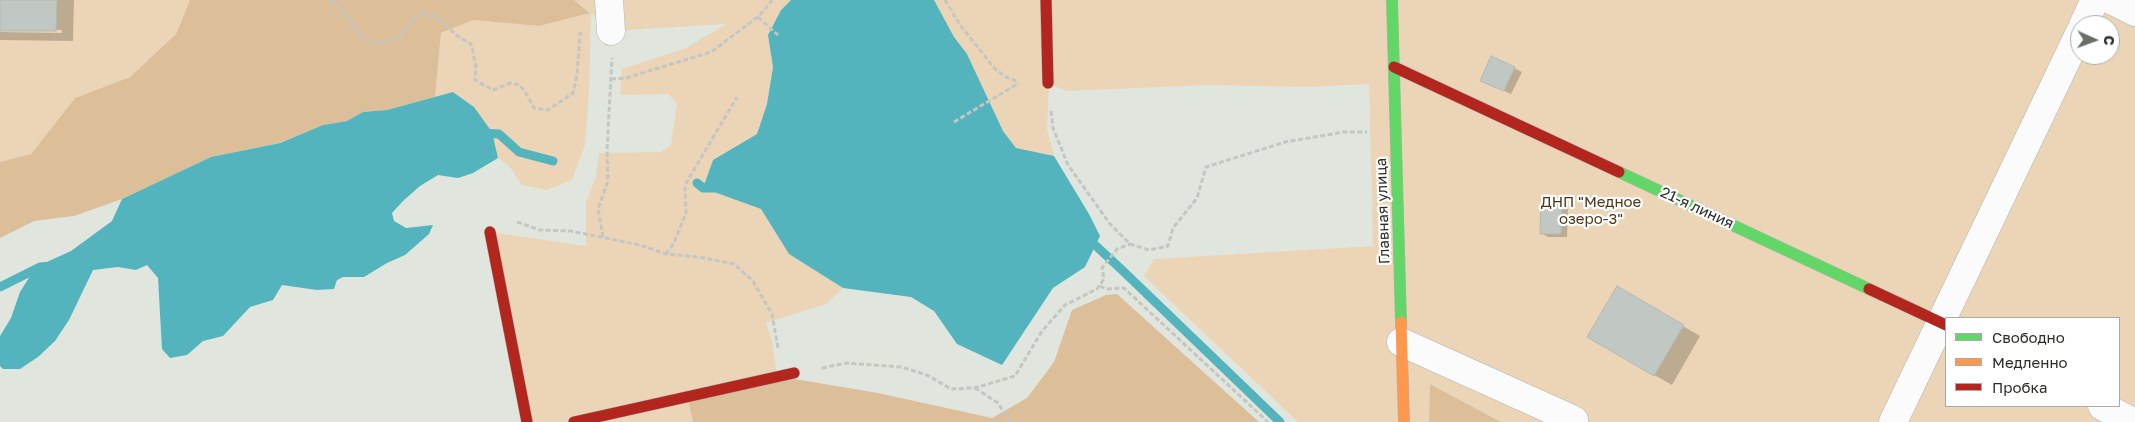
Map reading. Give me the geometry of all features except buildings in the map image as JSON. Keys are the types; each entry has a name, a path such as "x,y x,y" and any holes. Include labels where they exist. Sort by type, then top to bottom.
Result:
{"street":[{"path":"603,39 609,0"},
{"path":"1046,0 1048,84"},
{"name":"Главная улица","path":"1392,0 1404,422"},
{"path":"2088,15 2095,0"},
{"path":"2111,0 2135,12"},
{"path":"1947,317 2070,53"},
{"name":"21-я линия","path":"1394,67 1944,323"},
{"path":"490,232 527,422"},
{"path":"1893,422 1944,323"},
{"path":"1402,342 1574,420"},
{"path":"574,422 788,374"},
{"path":"2104,407 2133,422"}],"path":[{"path":"329,0 340,7 361,38 378,43 398,38 417,15 426,14 440,18 456,34 470,44 476,66 475,80 494,90 510,83 520,85 534,108 548,110 573,93 577,75 580,34 603,39 611,79 607,150 608,182 598,209 603,237"},
{"path":"611,79 626,78 712,52 758,17 772,0"},
{"path":"945,0 980,53 995,69 1006,77 1016,81 1047,61"},
{"path":"758,17 778,35"},
{"path":"954,122 1047,61"},
{"path":"1048,84 1053,128 1068,165 1110,224 1130,244 1149,250 1168,246 1173,228 1197,198 1206,167 1285,142 1344,132 1396,131"},
{"path":"666,254 674,243 686,213 685,185 737,97"},
{"path":"529,225 540,230 571,231 640,244 666,254 699,257 734,264 753,281 772,314 777,336 780,366 788,374 846,363 901,367 927,375 951,389 974,388 1015,376 1042,331 1065,305 1097,289 1104,278 1102,268 1117,249 1130,244"},
{"path":"1100,286 1106,289 1124,288 1268,422"},
{"path":"974,388 998,404 1009,422"}],"green space":[{"path":"0,0 190,0 176,34 130,77 75,98 31,154 0,162"},
{"path":"574,0 791,0 781,10 768,35 773,67 767,104 757,134 713,160 703,188 761,209 789,254 843,288 826,304 766,323 772,341 777,376 687,397 693,422 527,422 490,232 586,246 586,203 596,176 599,153 661,152 671,145 677,103 668,94 620,95 622,69 686,48 726,24 611,31 591,13 589,93 585,145 572,180 547,190 522,185 509,166 498,158 492,132 474,107 453,92 435,97 441,33 473,20 539,26 590,12"},
{"name":"ДНП \"Медное озеро-3\"","path":"934,0 2135,0 2135,422 1501,422 1430,384 1429,422 1298,422 1144,276 1154,259 1373,246 1369,84 1308,87 1209,85 1067,91 1049,84 1047,129 1054,156 1016,148 1003,131 967,54 954,37"}],"shaded area":[{"path":"190,0 574,0 590,13 539,26 473,20 441,33 435,97 387,110 363,112 347,121 323,125 279,143 211,157 122,199 74,216 34,221 0,238 0,162 31,154 75,98 130,77 176,34"},
{"path":"1117,294 1259,422 693,422 687,396 777,376 878,393 992,418 1027,398 1054,362 1072,310 1106,295"},
{"path":"1430,384 1501,422 1429,422"}],"water":[{"path":"791,0 934,0 954,37 967,54 1003,131 1016,148 1054,156 1089,214 1100,236 1085,267 1053,288 1002,365 957,344 934,311 911,297 843,288 789,254 761,209 703,188 713,160 757,134 767,104 773,67 768,35 781,10"},
{"path":"453,92 474,107 492,132 498,158 473,173 458,178 438,175 420,186 403,201 392,213 394,221 406,228 433,225 429,234 405,255 364,277 343,277 337,280 334,289 317,290 282,285 273,300 250,307 223,336 203,341 187,355 170,358 162,349 158,278 147,265 136,270 118,267 93,270 69,320 55,341 38,357 20,369 3,369 0,366 0,336 11,318 20,292 32,273 49,261 71,251 112,221 122,199 211,157 280,143 323,125 347,121 363,112 387,110"}],"waterway":[{"path":"481,133 499,134 519,152 553,161"},
{"path":"697,183 703,188 714,188"},
{"path":"1084,243 1095,245 1280,422"},
{"path":"0,287 40,267 51,266"}],"traffic: fast":[{"path":"1392,0 1401,322"},
{"path":"1619,172 1869,289"}],"traffic: slow":[{"path":"1401,322 1404,422"}],"traffic: jam":[{"path":"1046,0 1048,83"},
{"path":"1394,67 1619,172"},
{"path":"490,232 527,422"},
{"path":"1869,289 1945,325"},
{"path":"574,422 794,373"}]}
